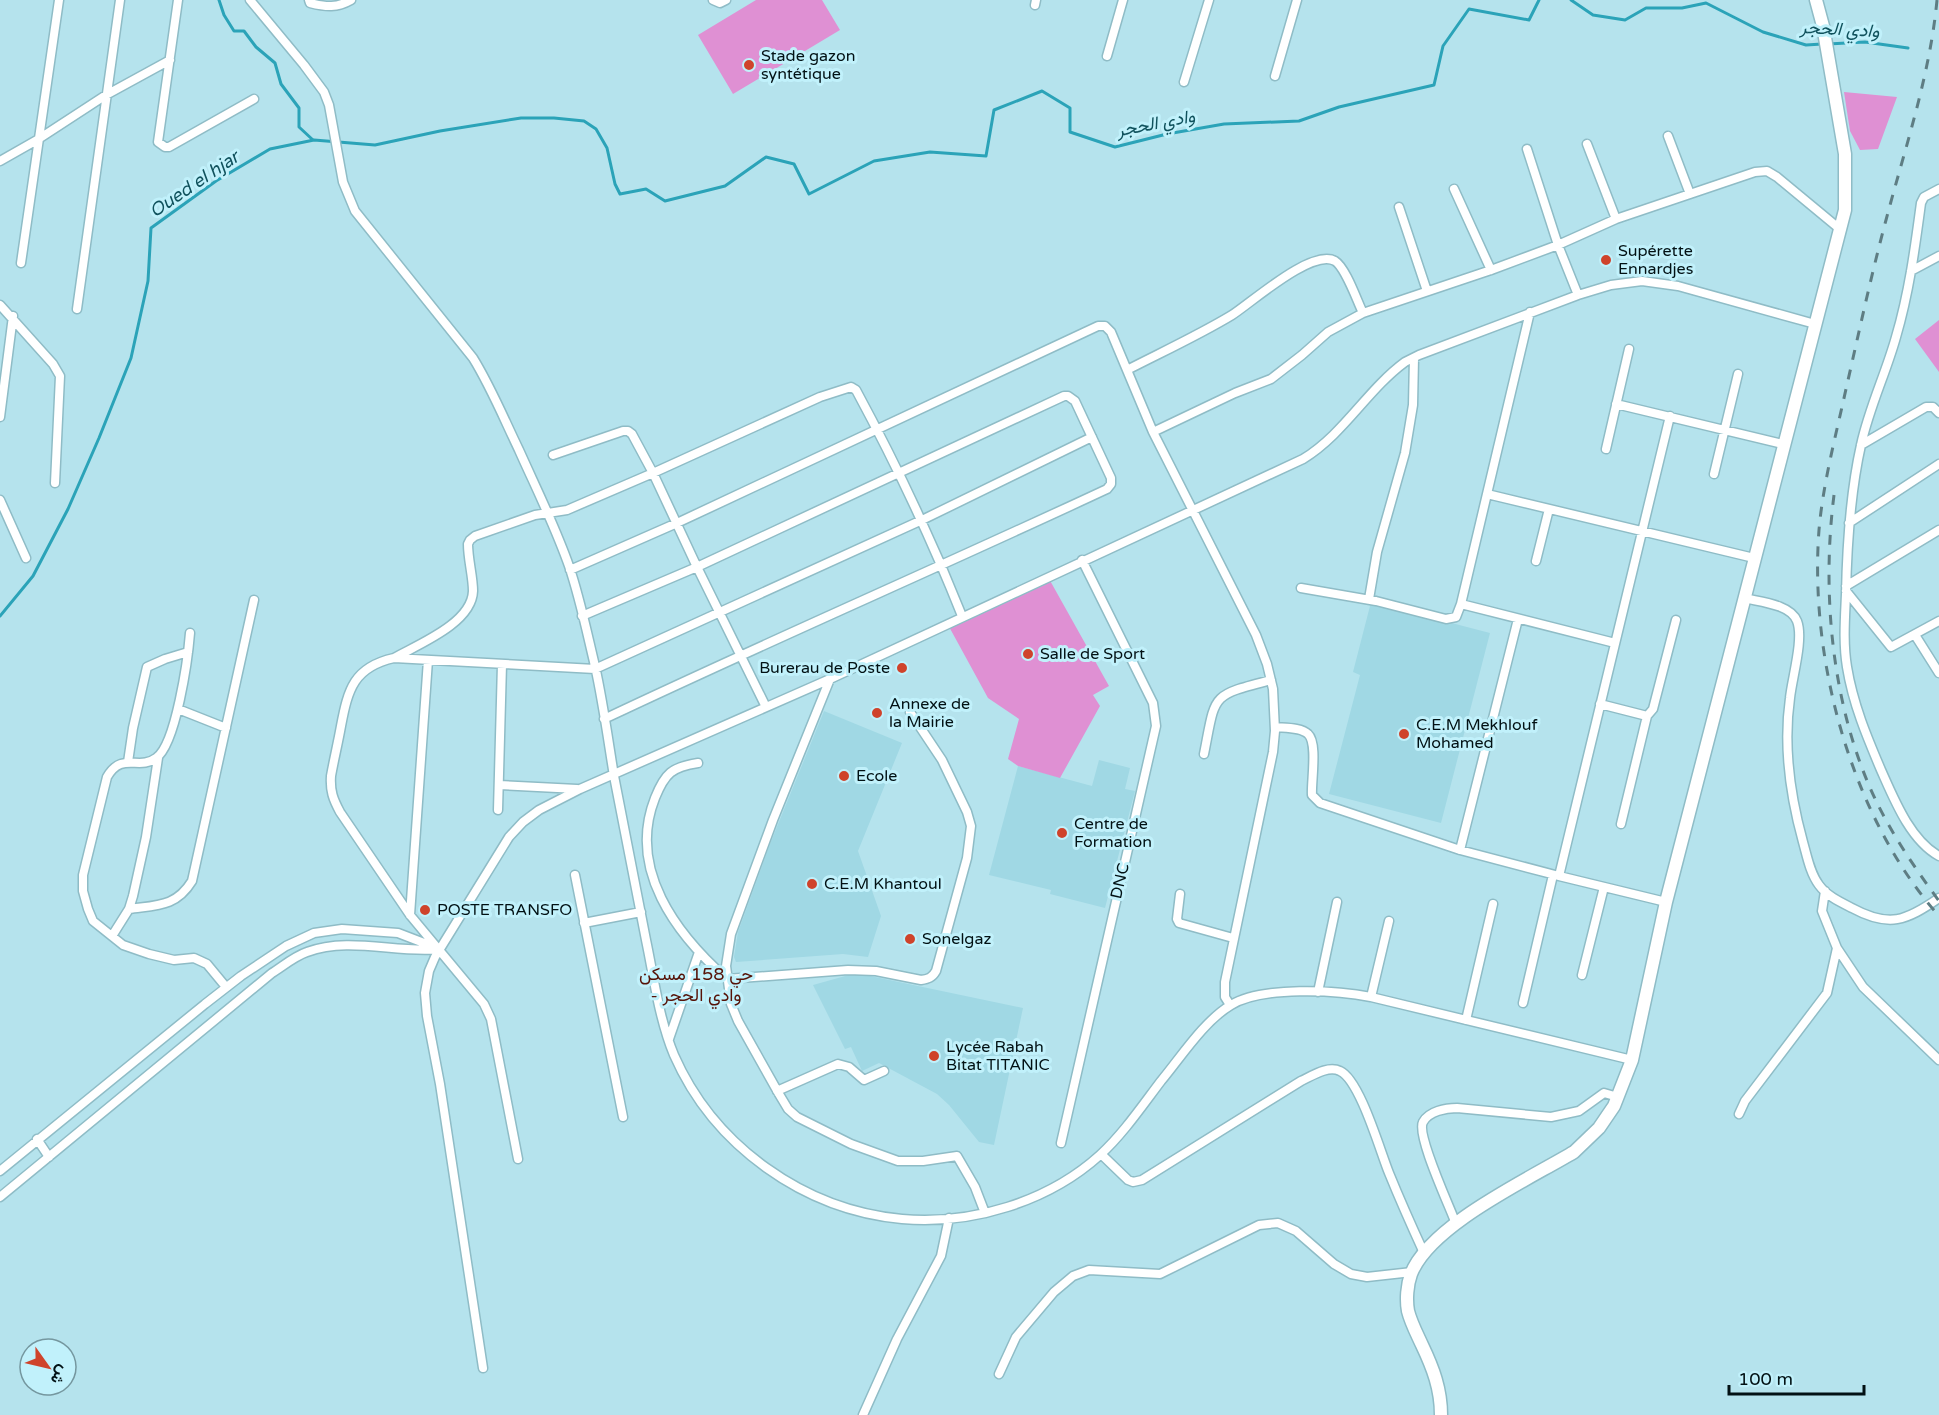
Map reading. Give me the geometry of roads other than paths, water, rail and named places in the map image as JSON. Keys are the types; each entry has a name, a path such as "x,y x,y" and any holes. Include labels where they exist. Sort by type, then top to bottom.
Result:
{"main road":[{"path":"1441,1415 1440,1394 1435,1375 1408,1309 1408,1284 1412,1272 1424,1253 1456,1224 1495,1197 1574,1152 1599,1128 1618,1098 1632,1060 1666,902 1783,444 1841,230 1846,191 1845,154 1823,26 1816,0"}],"street":[{"path":"21,263 59,0"},
{"path":"77,309 120,0"},
{"path":"178,0 158,142 169,147 254,99"},
{"path":"250,0 296,54 324,92 341,173 347,195 355,211 465,348 480,370 548,513 570,570 596,669 640,912 660,1006 674,1055 709,1113 750,1155 769,1170 819,1198 853,1211 885,1217 913,1220 949,1218 985,1213 1026,1201 1048,1191 1101,1154 1186,1050 1230,1005 1252,997 1318,992 1351,993 1632,1060"},
{"path":"309,0 310,3 328,8 343,5 351,0"},
{"path":"713,0 720,3 726,0"},
{"path":"1107,56 1123,0"},
{"path":"1184,82 1209,0"},
{"path":"1275,76 1297,0"},
{"path":"0,161 38,140 106,95 170,60"},
{"path":"1668,136 1690,194"},
{"path":"1587,144 1616,219"},
{"path":"1527,149 1558,245 1578,296"},
{"path":"1153,432 1270,379 1328,332 1363,313 1491,270 1558,245 1616,219 1755,172 1767,171 1784,182 1841,230"},
{"path":"1454,189 1491,270"},
{"path":"1939,189 1924,197 1921,203 1911,271 1897,334 1861,445 1849,523 1844,625 1847,665 1857,711 1888,786 1907,822 1920,840 1939,856"},
{"path":"1399,207 1427,291"},
{"path":"1911,271 1939,256"},
{"path":"1127,370 1233,314 1298,269 1319,262 1330,260 1338,263 1363,313"},
{"path":"483,1368 425,993 432,964 440,949 509,837 538,810 580,789 830,679 1303,459 1335,434 1390,374 1414,358 1530,312 1629,282 1666,283 1815,324"},
{"path":"0,304 13,316 53,364 60,376 55,483"},
{"path":"1301,588 1369,599 1450,620 1456,617 1530,312"},
{"path":"0,417 13,316"},
{"path":"570,570 677,523 877,428 1105,326 1111,332 1153,432 1256,635 1271,680 1276,711 1273,752 1233,938 1224,993 1230,1005"},
{"path":"1606,449 1629,349"},
{"path":"1369,599 1377,552 1405,453 1413,405 1414,358"},
{"path":"1714,474 1738,374"},
{"path":"518,1158 488,1011 481,998 411,915 340,812 330,789 346,697 352,684 370,666 394,658 449,626 467,611 473,594 468,548 470,540 475,536 535,515 567,510 820,397 848,388 856,390 900,474 962,616"},
{"path":"582,616 697,567 1064,396 1075,401 1111,478 1112,484 1109,487 942,566 741,655 604,719"},
{"path":"1616,404 1783,444"},
{"path":"1861,445 1926,406 1939,413"},
{"path":"1523,1003 1600,704 1670,416"},
{"path":"553,455 628,431 634,437 766,707"},
{"path":"394,658 596,669 922,520 1092,437"},
{"path":"1849,523 1939,464"},
{"path":"1487,494 1754,558"},
{"path":"0,500 26,558"},
{"path":"1536,561 1549,509"},
{"path":"1846,589 1939,530"},
{"name":"DNC","path":"1061,1143 1156,726 1153,703 1082,560"},
{"path":"1846,589 1890,646 1893,647 1939,621"},
{"path":"1744,598 1788,610 1797,622 1798,642 1787,730 1789,781 1794,811 1814,876 1832,898 1879,920 1897,921 1908,917 1939,898"},
{"path":"129,909 175,901 192,881 254,600"},
{"path":"1461,604 1615,643"},
{"path":"1460,850 1518,619"},
{"path":"1621,824 1647,716 1653,709 1676,620"},
{"path":"112,936 129,909 146,837 158,758 169,740 178,709 190,633"},
{"path":"1916,635 1939,673"},
{"path":"128,762 132,728 147,667 165,658 188,652"},
{"path":"411,915 428,660"},
{"path":"498,810 502,664"},
{"path":"830,679 734,923 728,946 727,979 731,1004 738,1021 788,1109 805,1122 879,1155 905,1162 957,1156 975,1187 985,1213"},
{"path":"1204,754 1213,709 1217,701 1231,691 1271,680"},
{"path":"1600,704 1647,716"},
{"path":"178,709 226,728"},
{"path":"698,763 673,769 663,780 649,815 646,840 657,890 668,911 699,952 727,979 848,970 876,972 921,980 930,978 934,975 967,858 972,829 967,812 942,760 910,712"},
{"path":"1275,727 1305,732 1310,736 1313,750 1312,795 1320,803 1460,850 1666,902"},
{"path":"158,758 119,764 111,770 107,777 83,875 83,891 88,909 93,921 123,945 174,960 194,958 212,969 226,987"},
{"path":"499,785 580,789"},
{"path":"575,875 623,1118"},
{"path":"1582,975 1604,887"},
{"path":"1825,891 1822,911 1837,948 1863,987 1938,1059"},
{"path":"1180,894 1177,919 1179,923 1233,938"},
{"path":"1318,992 1337,902"},
{"path":"1466,1020 1493,904"},
{"path":"584,923 640,912"},
{"path":"1371,997 1389,921"},
{"path":"0,1171 226,987 286,946 314,933 342,929 399,933 440,949"},
{"path":"0,1197 272,973 307,952 346,945 422,951 440,949"},
{"path":"1739,1114 1745,1101 1827,993 1837,948"},
{"path":"669,1038 699,952"},
{"path":"777,1091 838,1064 849,1067 864,1080 884,1071"},
{"path":"1101,1154 1128,1180 1133,1182 1142,1180 1301,1081 1327,1070 1337,1070 1344,1073 1351,1081 1365,1110 1389,1174 1424,1253"},
{"path":"1456,1224 1426,1149 1422,1127 1425,1119 1442,1109 1456,1108 1551,1117 1579,1111 1604,1093 1618,1098"},
{"path":"37,1139 49,1157"},
{"path":"863,1415 897,1339 941,1256 949,1218"},
{"path":"999,1374 1016,1337 1054,1292 1073,1276 1089,1270 1160,1274 1259,1225 1278,1223 1296,1230 1335,1264 1351,1274 1367,1277 1412,1272"}],"waterway":[{"path":"219,0 224,15 234,31 244,31 256,47 275,63 281,84 299,108 299,127 313,140"},
{"name":"وادي الحجر","path":"0,616 33,576 68,509 131,358 148,281 151,228 216,181 270,149 314,140 375,145 440,131 521,118 554,118 584,121 596,129 607,148 615,184 620,194 646,189 665,201 725,186 766,157 794,164 809,194 874,161 930,152 986,156 994,110 1042,91 1070,108 1070,132 1115,147 1167,134 1224,124 1299,121 1339,107 1434,85 1443,46 1469,9 1529,20 1539,0"},
{"name":"وادي الحجر","path":"1571,0 1593,15 1625,20 1646,8 1682,8 1706,3 1763,32 1806,45 1822,44"},
{"name":"وادي الحجر","path":"1828,44 1865,42 1908,48"}],"railway":[{"path":"1937,0 1923,84 1875,262 1830,459 1819,530 1818,580 1821,632 1830,684 1843,735 1860,785 1882,833 1908,877 1939,916"},
{"path":"1834,495 1830,531 1830,604 1838,678 1845,714 1855,749 1875,799 1900,844 1939,901"}],"place":[{"name":"Stade gazon syntétique","path":"749,65"},
{"name":"Supérette Ennardjes","path":"1606,260"},
{"name":"Salle de Sport","path":"1028,654"},
{"name":"Burerau de Poste","path":"902,668"},
{"name":"Annexe de la Mairie","path":"877,713"},
{"name":"C.E.M Mekhlouf Mohamed","path":"1404,734"},
{"name":"Ecole","path":"844,776"},
{"name":"Centre de Formation","path":"1062,833"},
{"name":"C.E.M Khantoul","path":"812,884"},
{"name":"POSTE TRANSFO","path":"425,910"},
{"name":"Sonelgaz","path":"910,939"},
{"name":"Lycée Rabah Bitat TITANIC","path":"934,1056"}],"district":[{"name":"حي 158 مسكن - وادي الحجر","path":"696,984"}],"water label":[{"name":"Oued el hjar","path":"194,184"}]}
